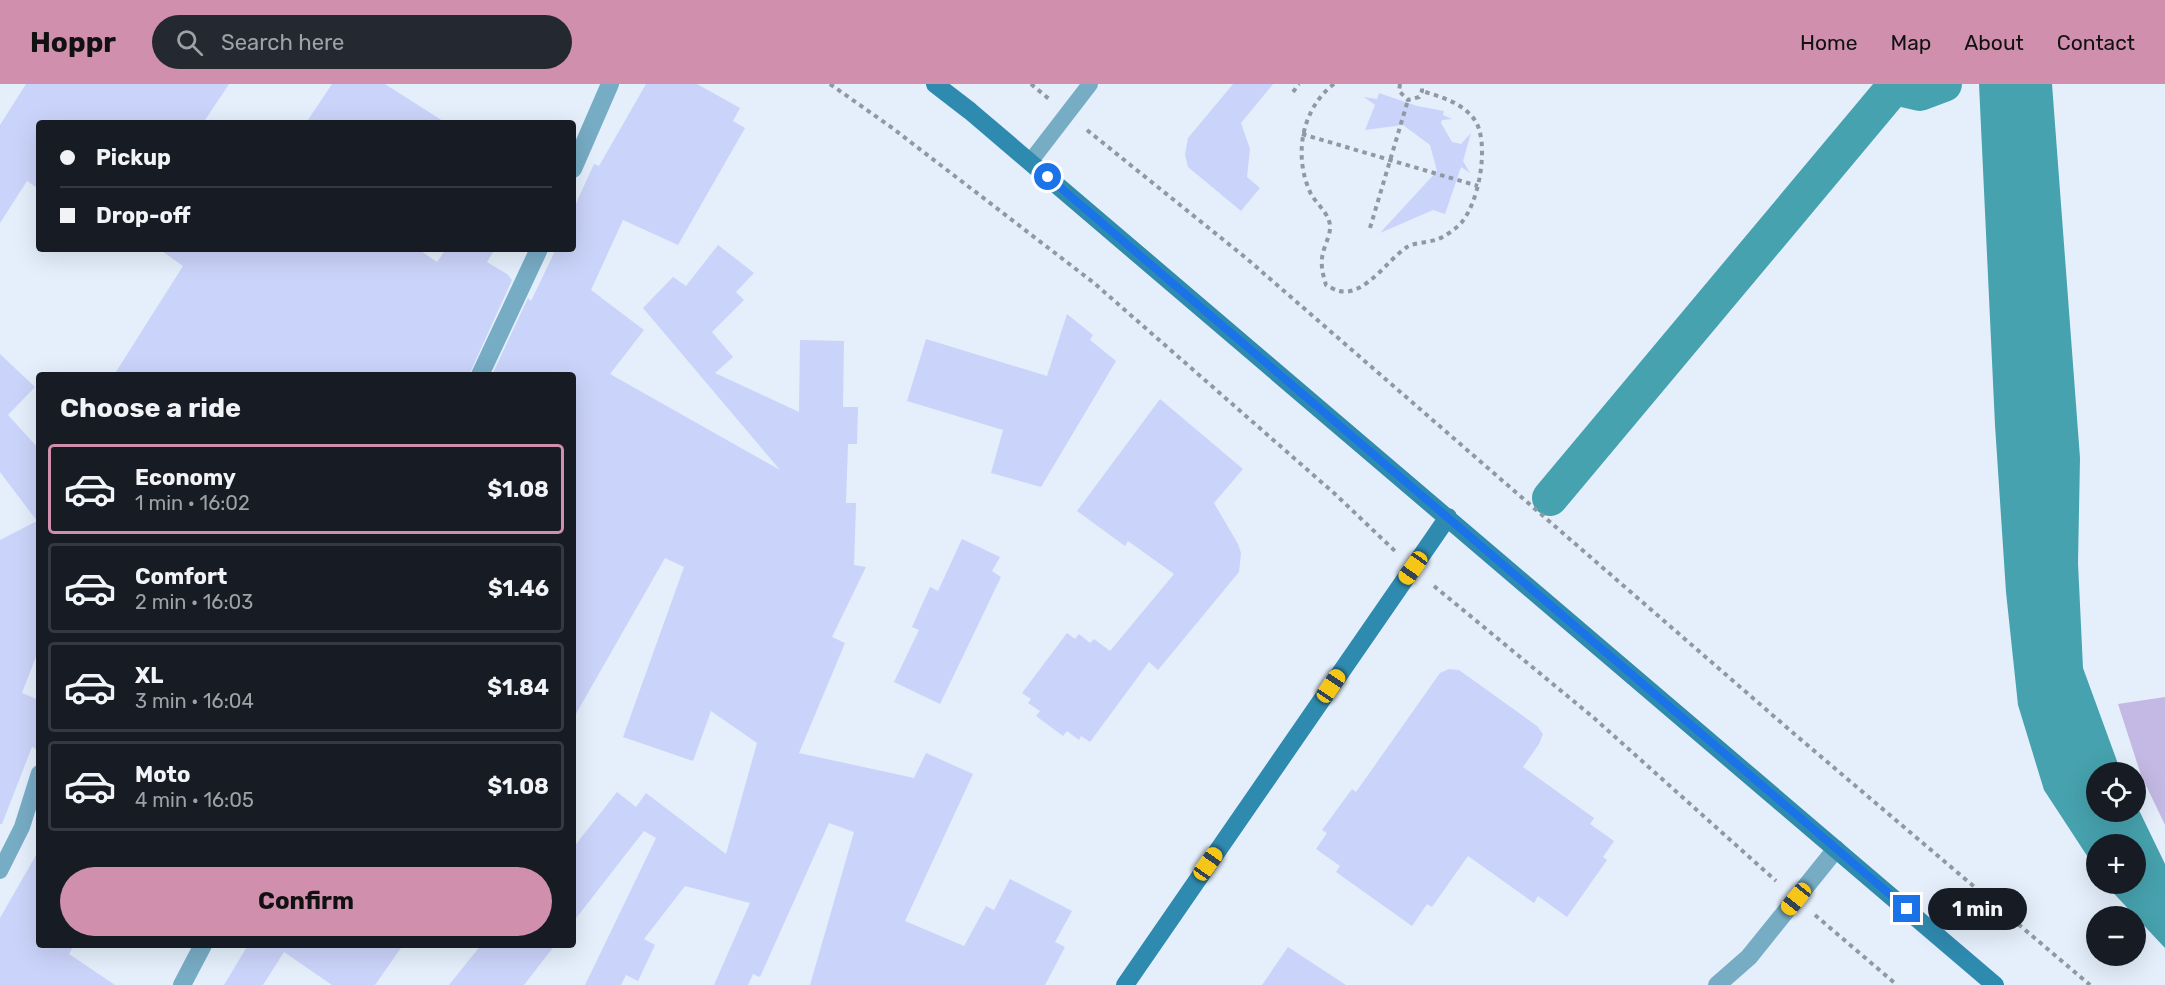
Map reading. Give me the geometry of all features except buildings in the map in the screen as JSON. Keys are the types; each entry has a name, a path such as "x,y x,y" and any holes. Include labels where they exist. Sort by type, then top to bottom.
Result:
{"main road":[{"path":"934,84 970,111 1995,985"},
{"path":"1125,985 1448,517"}],"street":[{"path":"576,162 610,84"},
{"path":"481,372 539,252"},
{"path":"1717,985 1749,957 1836,849"},
{"path":"182,985 201,948"}],"lane":[{"path":"1030,162 1090,84"},
{"path":"0,871 22,827 36,783"}],"path":[{"path":"830,84 891,127 1094,283 1335,494 1413,568 1594,718 1796,899 1897,985"},
{"path":"1031,84 1246,258 1783,724 2090,985"},
{"path":"1293,92 1299,84"},
{"path":"1334,84 1326,90 1309,117 1302,134 1303,168 1311,194 1329,221 1330,228 1322,255 1322,273 1326,285 1340,291 1352,291 1376,277 1408,247 1439,239 1459,225 1474,203 1481,172 1481,145 1476,120 1460,105 1422,92"},
{"path":"1399,84 1399,91 1408,100"},
{"path":"1408,100 1419,97 1422,84"},
{"path":"1370,228 1408,100"},
{"path":"1302,134 1478,186"}],"shaded area":[{"path":"2165,697 2165,825 2146,785 2146,762 2137,762 2118,704"}],"water":[{"path":"1979,84 2052,84 2080,458 2078,563 2083,668 2117,762 2086,762 2086,822 2145,822 2165,864 2165,948 2146,928 2146,906 2126,906 2114,894 2146,894 2146,834 2086,834 2086,854 2044,790 2018,705 2006,592 1995,425"}],"waterway":[{"path":"1550,498 1894,87 1920,93 1944,84"}],"route":[{"path":"1048,177 1907,909"}]}
